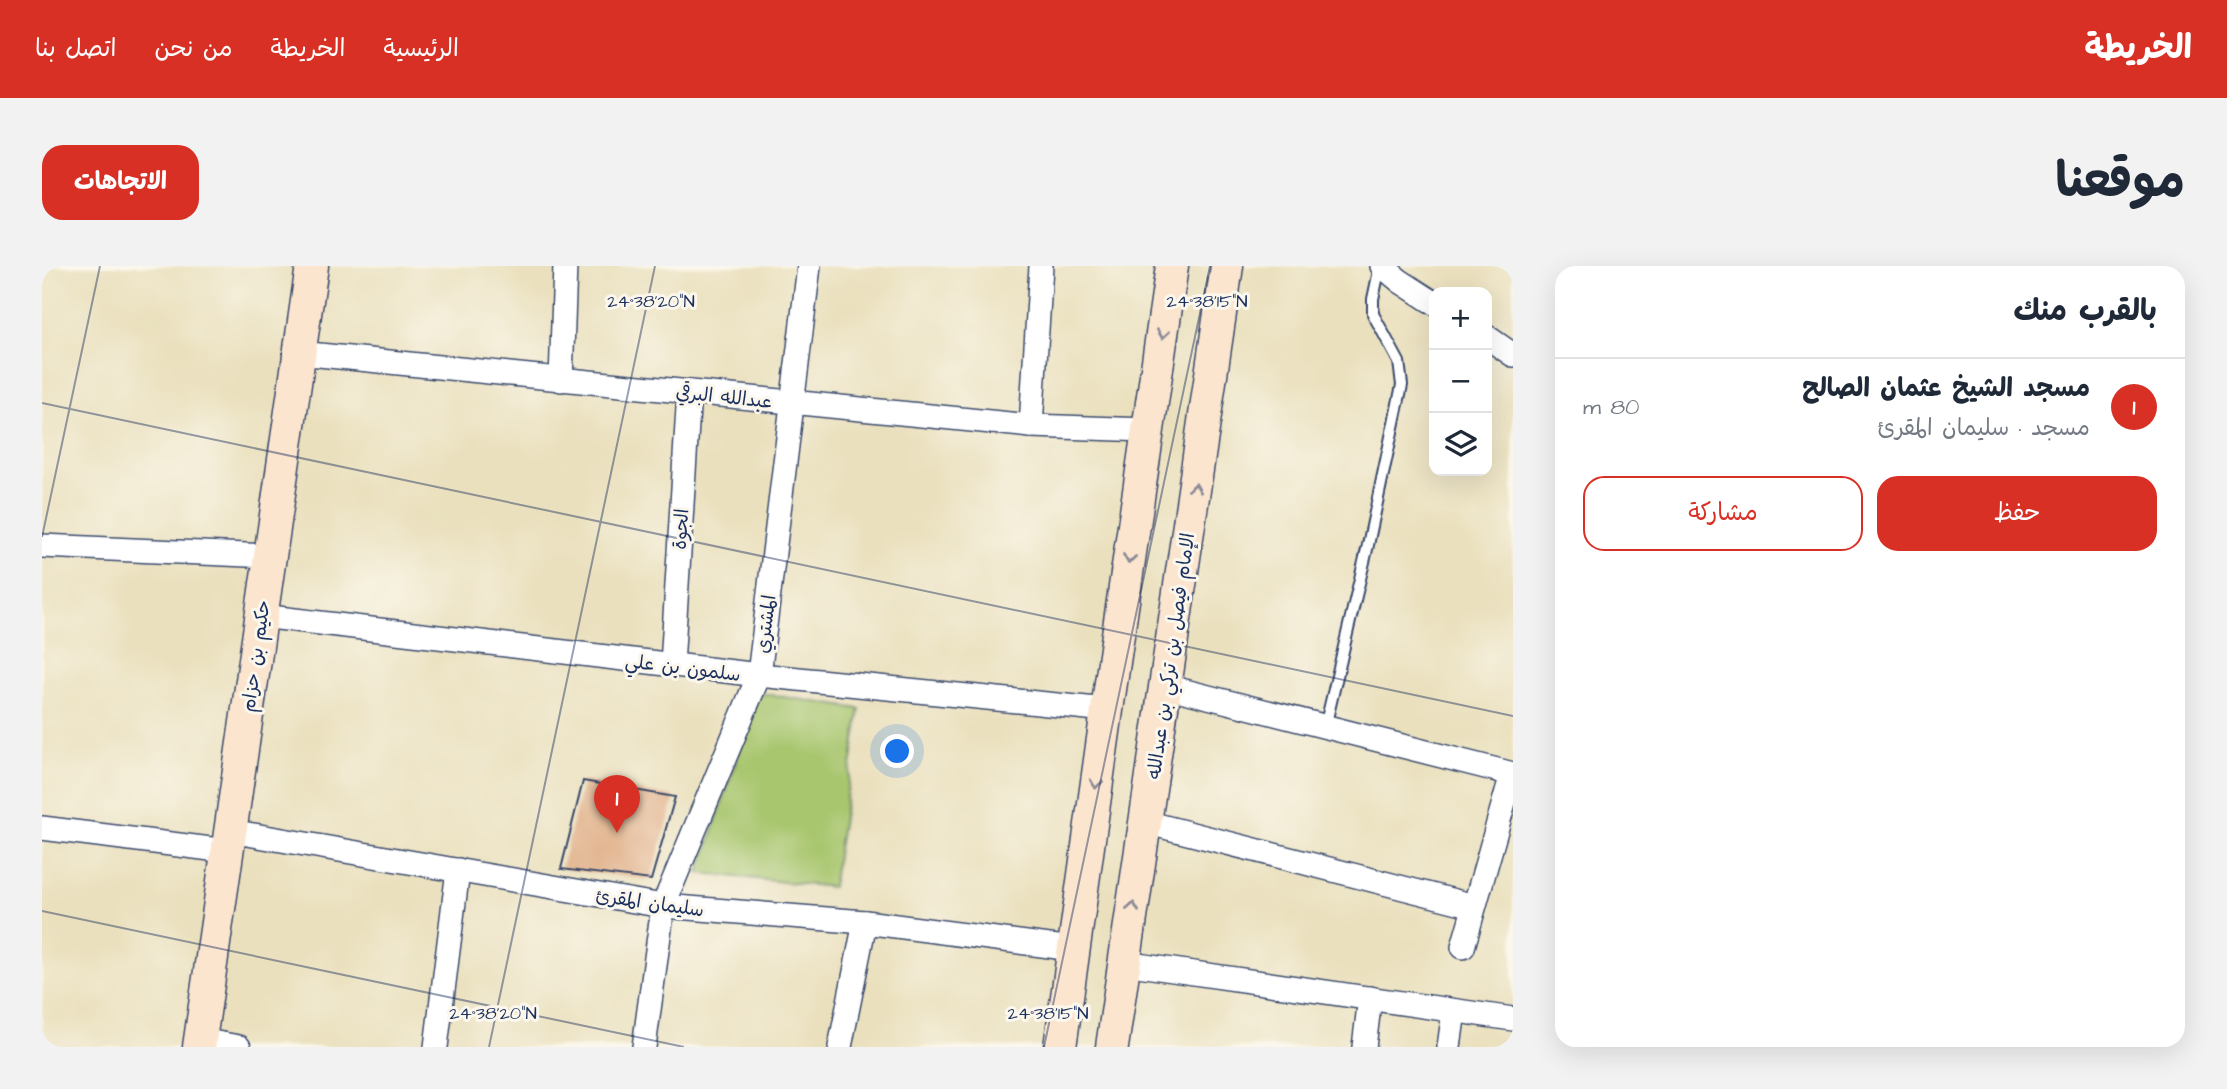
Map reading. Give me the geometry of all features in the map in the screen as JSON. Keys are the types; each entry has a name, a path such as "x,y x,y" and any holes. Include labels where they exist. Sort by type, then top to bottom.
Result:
{"main road":[{"name":"حكيم بن حزام","path":"199,1043 312,266"},
{"path":"1060,1047 1172,266"},
{"name":"الإمام فيصل بن تركي بن عبدالله","path":"1112,1047 1227,266"}],"street":[{"path":"561,380 565,266"},
{"name":"المشتري","path":"643,1047 663,906 759,675 809,266"},
{"path":"1031,426 1041,266"},
{"path":"1381,266 1429,300"},
{"path":"1492,340 1513,355"},
{"name":"عبدالله البرقي","path":"299,353 1031,426 1149,430"},
{"name":"الجوة","path":"672,665 689,392"},
{"path":"42,546 270,556"},
{"name":"سلمون بن علي","path":"261,616 759,675 1107,710"},
{"path":"1165,686 1512,774 1463,947"},
{"path":"1145,822 1474,906"},
{"name":"سليمان المقرئ","path":"42,828 229,841 458,870 663,906 865,922 1073,949"},
{"path":"436,1047 458,870"},
{"path":"840,1047 865,922"},
{"path":"1124,963 1513,1019"},
{"path":"1364,1047 1370,998"},
{"path":"1449,1047 1454,1011"},
{"path":"199,1043 239,1047"}],"lane":[{"path":"1325,727 1402,385 1399,362 1373,314 1373,299 1381,266"}],"green space":[{"path":"759,693 860,709 832,887 699,873"}],"building":[{"path":"583,781 675,797 651,880 561,869"}],"place":[{"name":"مسجد الشيخ عثمان الصالح","path":"617,833"}]}
